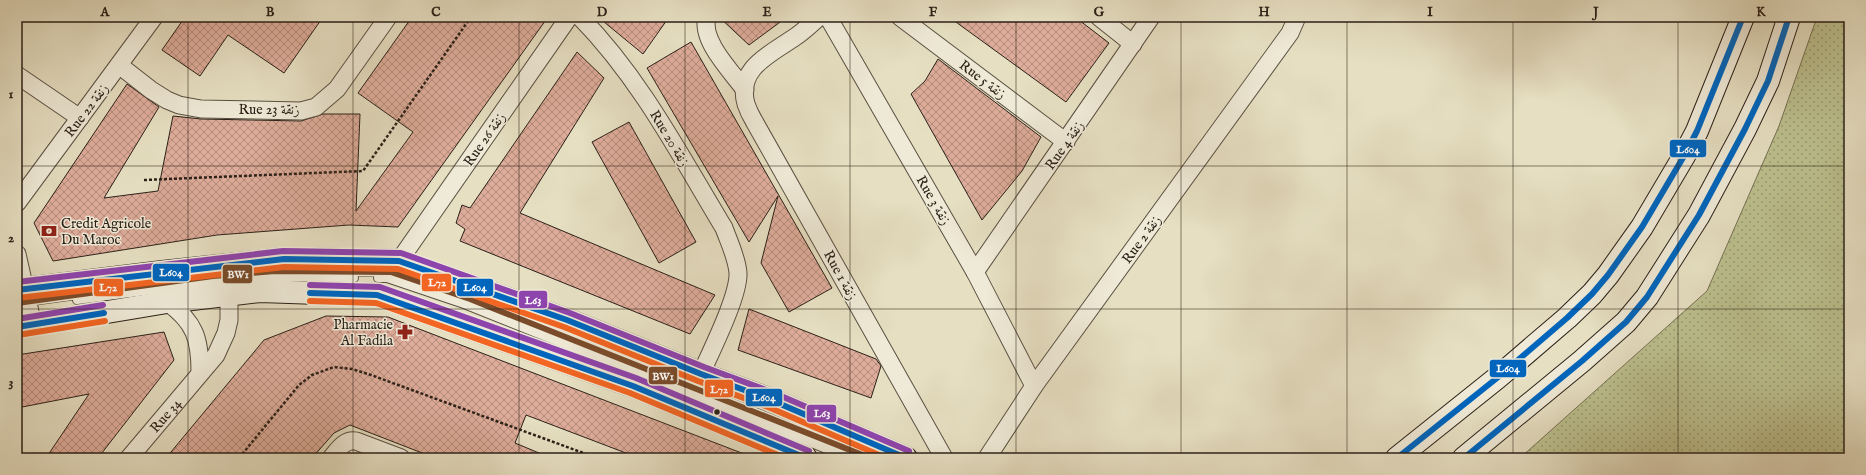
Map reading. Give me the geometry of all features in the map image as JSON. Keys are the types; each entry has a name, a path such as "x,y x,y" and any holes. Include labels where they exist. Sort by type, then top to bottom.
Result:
{"main road":[{"path":"1397,458 1497,378 1567,318 1592,294 1608,275 1642,227 1684,156 1697,130 1743,17"},
{"path":"1464,458 1582,361 1626,322 1647,297 1699,214 1745,128 1768,81 1789,17"},
{"path":"23,307 163,272 284,259 399,261 567,320 701,374 771,400 906,458"},
{"path":"23,307 167,302 260,291 377,295 633,386 806,458"}],"street":[{"name":"Rue 22 زنقة","path":"17,204 154,17"},
{"name":"Rue 23 زنقة","path":"120,65 151,90 179,105 202,109 301,111 316,107 337,89 388,17"},
{"name":"Rue 26 زنقة","path":"399,261 569,17"},
{"name":"Rue 20 زنقة","path":"580,17 620,62 646,100 724,228 738,273 732,301 701,374"},
{"path":"706,17 706,31 710,42 745,90"},
{"path":"745,90 748,77 756,64 797,36 818,17"},
{"name":"Rue 3 زنقة","path":"828,17 975,272 1034,386"},
{"name":"Rue 5 زنقة","path":"900,17 1066,142"},
{"path":"1099,17 1133,44"},
{"name":"Rue 4 زنقة","path":"975,272 1152,17"},
{"name":"Rue 2 زنقة","path":"987,458 1034,386 1290,33 1294,19"},
{"path":"17,75 80,118"},
{"name":"Rue 1 زنقة","path":"745,90 746,104 754,121 944,458"},
{"path":"17,254 23,307"},
{"name":"Rue 34","path":"129,458 200,372 216,355 226,333 229,320 229,294"},
{"path":"167,302 188,320 195,332 199,345 200,372"},
{"path":"331,458 343,444 350,440 401,458"}],"lane":[{"path":"23,307 212,276 274,272 390,272 470,299 870,458"},
{"path":"23,307 220,281 270,277 387,278 464,304 849,458"}],"path":[{"path":"144,180 363,171 471,17"},
{"path":"239,458 299,385 312,375 334,367 352,369 371,375 597,458"}],"green space":[{"path":"1817,17 1849,17 1849,458 1520,458 1707,291 1779,126"}],"building":[{"path":"185,17 323,17 284,73 228,35 200,76 162,50"},
{"path":"412,17 548,17 398,227 349,225 217,235 53,261 34,223 127,84 159,107 104,198 158,191 173,116 201,119 301,121 323,114 360,114 356,211 413,132 358,93"},
{"path":"598,17 669,17 643,54"},
{"path":"719,17 787,17 749,45"},
{"path":"949,17 1075,17 1109,43 1066,102"},
{"path":"691,42 832,288 789,312 761,263 778,196 749,242 647,68"},
{"path":"577,52 604,78 520,213 715,295 690,334 460,241 465,229 456,223 462,205 470,208"},
{"path":"938,59 1041,137 1022,171 982,220 911,94 925,81"},
{"path":"629,122 696,242 659,263 592,142"},
{"path":"749,309 876,359 881,366 871,398 738,350"},
{"path":"326,316 388,317 752,458 639,458 526,415 515,443 551,458 435,458 350,425 334,433 312,458 166,458 264,340"},
{"path":"164,332 174,360 98,458 46,458 89,394 17,408 17,355"}],"transit line":[{"name":"L604","path":"1397,458 1497,378 1567,318 1592,294 1608,275 1642,227 1684,156 1697,131 1743,17"},
{"name":"L604","path":"1464,458 1582,361 1626,322 1647,297 1699,215 1745,129 1768,81 1789,17"},
{"name":"L63","path":"17,282 283,251 401,253 570,313 704,367 774,393 909,451"},
{"name":"L604","path":"17,290 284,259 399,261 567,320 701,374 771,400 906,458"},
{"name":"L72","path":"18,298 284,267 398,269 564,327 698,381 768,407 886,458"},
{"name":"BW1","path":"17,303 213,276 275,271 391,272 470,299 870,458"},
{"name":"L63","path":"310,285 380,287 636,378 809,451"},
{"name":"L604","path":"310,293 377,295 633,386 806,458"},
{"name":"L72","path":"310,301 376,303 630,393 785,458"},
{"name":"L63","path":"17,319 103,305"},
{"name":"L604","path":"17,327 104,313"},
{"name":"L72","path":"18,335 105,321"}],"place":[{"name":"Credit Agricole Du Maroc","path":"49,231"},
{"name":"Pharmacie Al Fadila","path":"405,332"}]}
